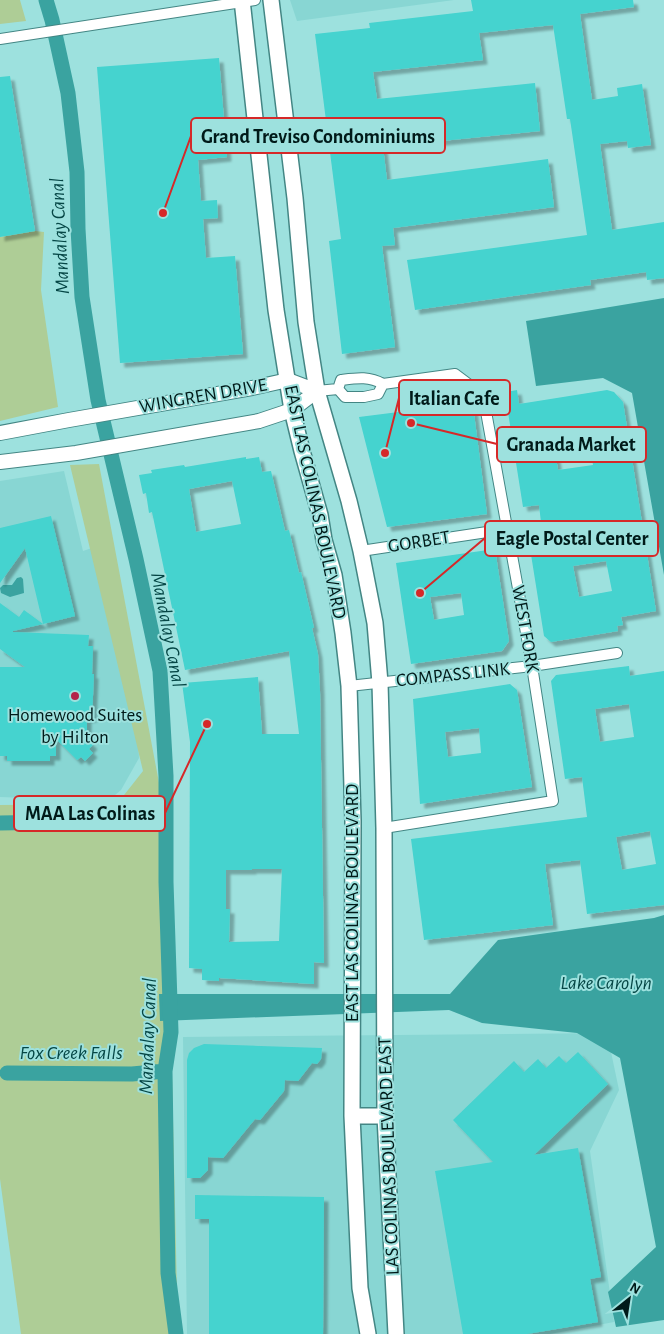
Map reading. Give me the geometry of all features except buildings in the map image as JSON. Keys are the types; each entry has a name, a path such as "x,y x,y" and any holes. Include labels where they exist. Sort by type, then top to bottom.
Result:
{"main road":[{"name":"EAST LAS COLINAS BOULEVARD","path":"272,0 295,198 306,322 317,391 349,501 375,623 380,683 384,828 384,978"},
{"name":"EAST LAS COLINAS BOULEVARD","path":"246,1 276,310 292,410 334,575 349,686 353,820 352,1036"},
{"name":"LAS COLINAS BOULEVARD EAST","path":"384,978 385,1116 396,1334"},
{"name":"LAS COLINAS BOULEVARD EAST","path":"352,1036 352,1116 360,1288 368,1334"},
{"path":"352,1116 385,1116"}],"street":[{"path":"0,39 246,1"},
{"name":"WEST FORK","path":"338,389 342,380 373,378 383,384 455,374 483,395 532,666 553,800 384,828"},
{"name":"WINGREN DRIVE","path":"0,433 288,380 317,391"},
{"name":"WEST FORK","path":"338,389 345,397 364,397 378,394 383,384"},
{"name":"WEST FORK","path":"317,391 338,389"},
{"name":"WINGREN DRIVE","path":"0,462 76,453 259,421 292,410 317,391"},
{"name":"GORBET","path":"361,551 507,529"},
{"name":"COMPASS LINK","path":"349,686 532,666 617,653"}],"shaded area":[{"path":"290,0 454,0 297,21"},
{"path":"64,471 83,551 92,548 136,709 139,758 121,790 108,801 0,797 0,481"},
{"path":"607,1033 619,1090 590,1151 614,1322 550,1334 187,1334 183,1037"}],"green space":[{"path":"0,0 20,0 26,21 0,24"},
{"path":"35,231 44,232 41,290 58,407 0,421 0,237"},
{"path":"99,464 166,820 178,1334 21,1334 0,1179 0,805 117,804 143,771 70,465"}],"water":[{"path":"664,298 664,575 632,393 603,378 536,386 526,321"},
{"path":"21,577 23,579 24,593 10,597 1,593 0,588 3,585 12,585 17,578"},
{"name":"Lake Carolyn","path":"664,915 664,1320 616,1327 608,1292 656,1247 620,1058 577,1033 482,1023 449,1010 160,1021 159,994 450,994 498,940"}],"waterway":[{"name":"Mandalay Canal","path":"46,0 68,93 77,172 82,297 98,400 136,559 160,671 166,776 166,882 171,1032 165,1071 168,1273 176,1334"},
{"path":"0,823 166,820"},
{"name":"Fox Creek Falls","path":"7,1073 132,1074 165,1071"}],"place":[{"name":"Grand Treviso Condominiums","path":"163,213"},
{"name":"Granada Market","path":"411,423"},
{"name":"Italian Cafe","path":"385,453"},
{"name":"Eagle Postal Center","path":"420,593"},
{"name":"Homewood Suites by Hilton","path":"75,696"},
{"name":"MAA Las Colinas","path":"207,724"}]}
